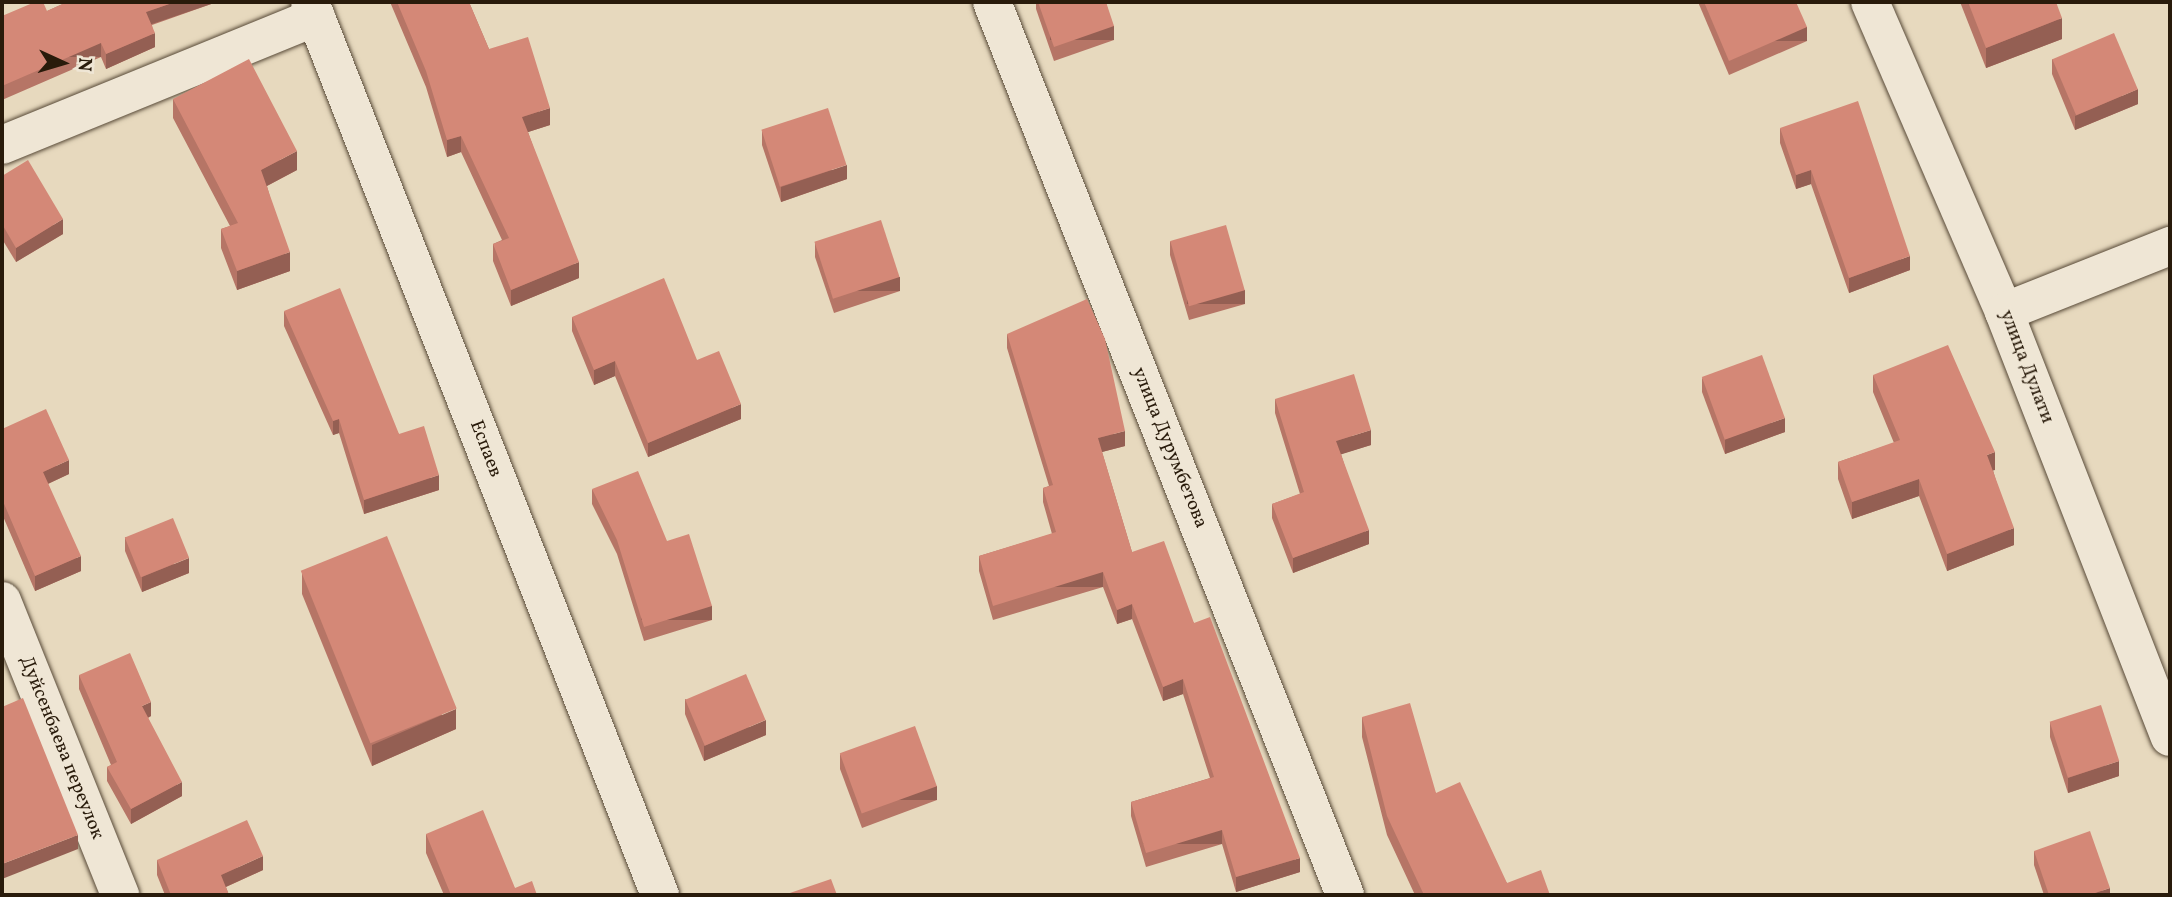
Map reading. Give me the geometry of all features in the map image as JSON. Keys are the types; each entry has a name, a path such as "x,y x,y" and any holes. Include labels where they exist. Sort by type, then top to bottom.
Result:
{"street":[{"name":"улица Дурумбетова","path":"992,2 1345,895"},
{"name":"улица Дулати","path":"1870,2 2004,312 2170,737"},
{"path":"2,145 313,10"},
{"name":"Еспаев","path":"313,10 660,895"},
{"path":"2004,312 2170,246"},
{"name":"Дуйсенбаева переулок","path":"2,601 120,895"}],"building":[{"path":"35,2 43,2 47,11 67,2 175,2 146,12 155,33 106,54 101,43 2,86 2,16"},
{"path":"397,2 469,2 489,49 528,37 550,108 522,117 579,262 511,290 493,244 509,238 461,136 447,140 426,71"},
{"path":"1038,2 1106,2 1114,26 1054,47"},
{"path":"1704,2 1796,2 1807,27 1729,61"},
{"path":"1968,2 2056,2 2062,18 1986,48"},
{"path":"2114,33 2138,89 2076,115 2052,59"},
{"path":"249,59 297,151 261,170 290,252 237,271 221,229 238,223 173,99"},
{"path":"1858,101 1910,256 1849,278 1811,170 1796,175 1780,128"},
{"path":"828,108 847,165 780,187 761,130"},
{"path":"28,160 63,219 16,248 2,224 2,176"},
{"path":"881,220 900,277 833,299 814,242"},
{"path":"1226,225 1245,290 1189,306 1170,241"},
{"path":"664,278 697,360 719,351 741,404 648,443 615,361 594,370 572,317"},
{"path":"340,288 399,434 424,426 439,475 364,500 339,419 333,421 284,311"},
{"path":"1087,299 1105,339 1125,431 1098,438 1132,552 1164,541 1194,623 1210,617 1300,858 1236,877 1222,830 1146,853 1131,802 1214,777 1183,679 1163,687 1132,604 1117,610 1103,572 993,606 979,556 1056,532 1043,488 1053,485 1007,334"},
{"path":"1948,345 1995,452 1987,455 2014,528 1947,554 1919,479 1852,502 1838,462 1900,440 1873,375"},
{"path":"1762,355 1785,418 1725,440 1702,377"},
{"path":"1354,374 1371,430 1336,441 1369,530 1293,558 1272,504 1304,492 1275,399"},
{"path":"46,409 69,460 43,472 81,556 35,576 2,499 2,429"},
{"path":"638,471 667,541 689,534 712,606 644,627 617,540 592,489"},
{"path":"173,518 189,558 141,577 125,537"},
{"path":"387,536 457,708 370,743 301,571"},
{"path":"130,653 151,702 142,706 182,782 131,809 107,767 117,762 79,675"},
{"path":"746,674 766,720 705,746 685,700"},
{"path":"23,698 78,835 2,864 2,707"},
{"path":"1410,703 1436,793 1460,782 1507,883 1541,870 1550,895 1424,895 1387,816 1362,717"},
{"path":"2101,705 2119,761 2068,778 2050,722"},
{"path":"915,726 937,786 862,814 840,753"},
{"path":"483,810 515,888 532,881 537,895 451,895 426,834"},
{"path":"247,820 263,856 221,875 229,895 171,895 157,860"},
{"path":"2090,831 2110,888 2089,895 2049,895 2034,851"},
{"path":"831,879 837,895 784,895"}]}
